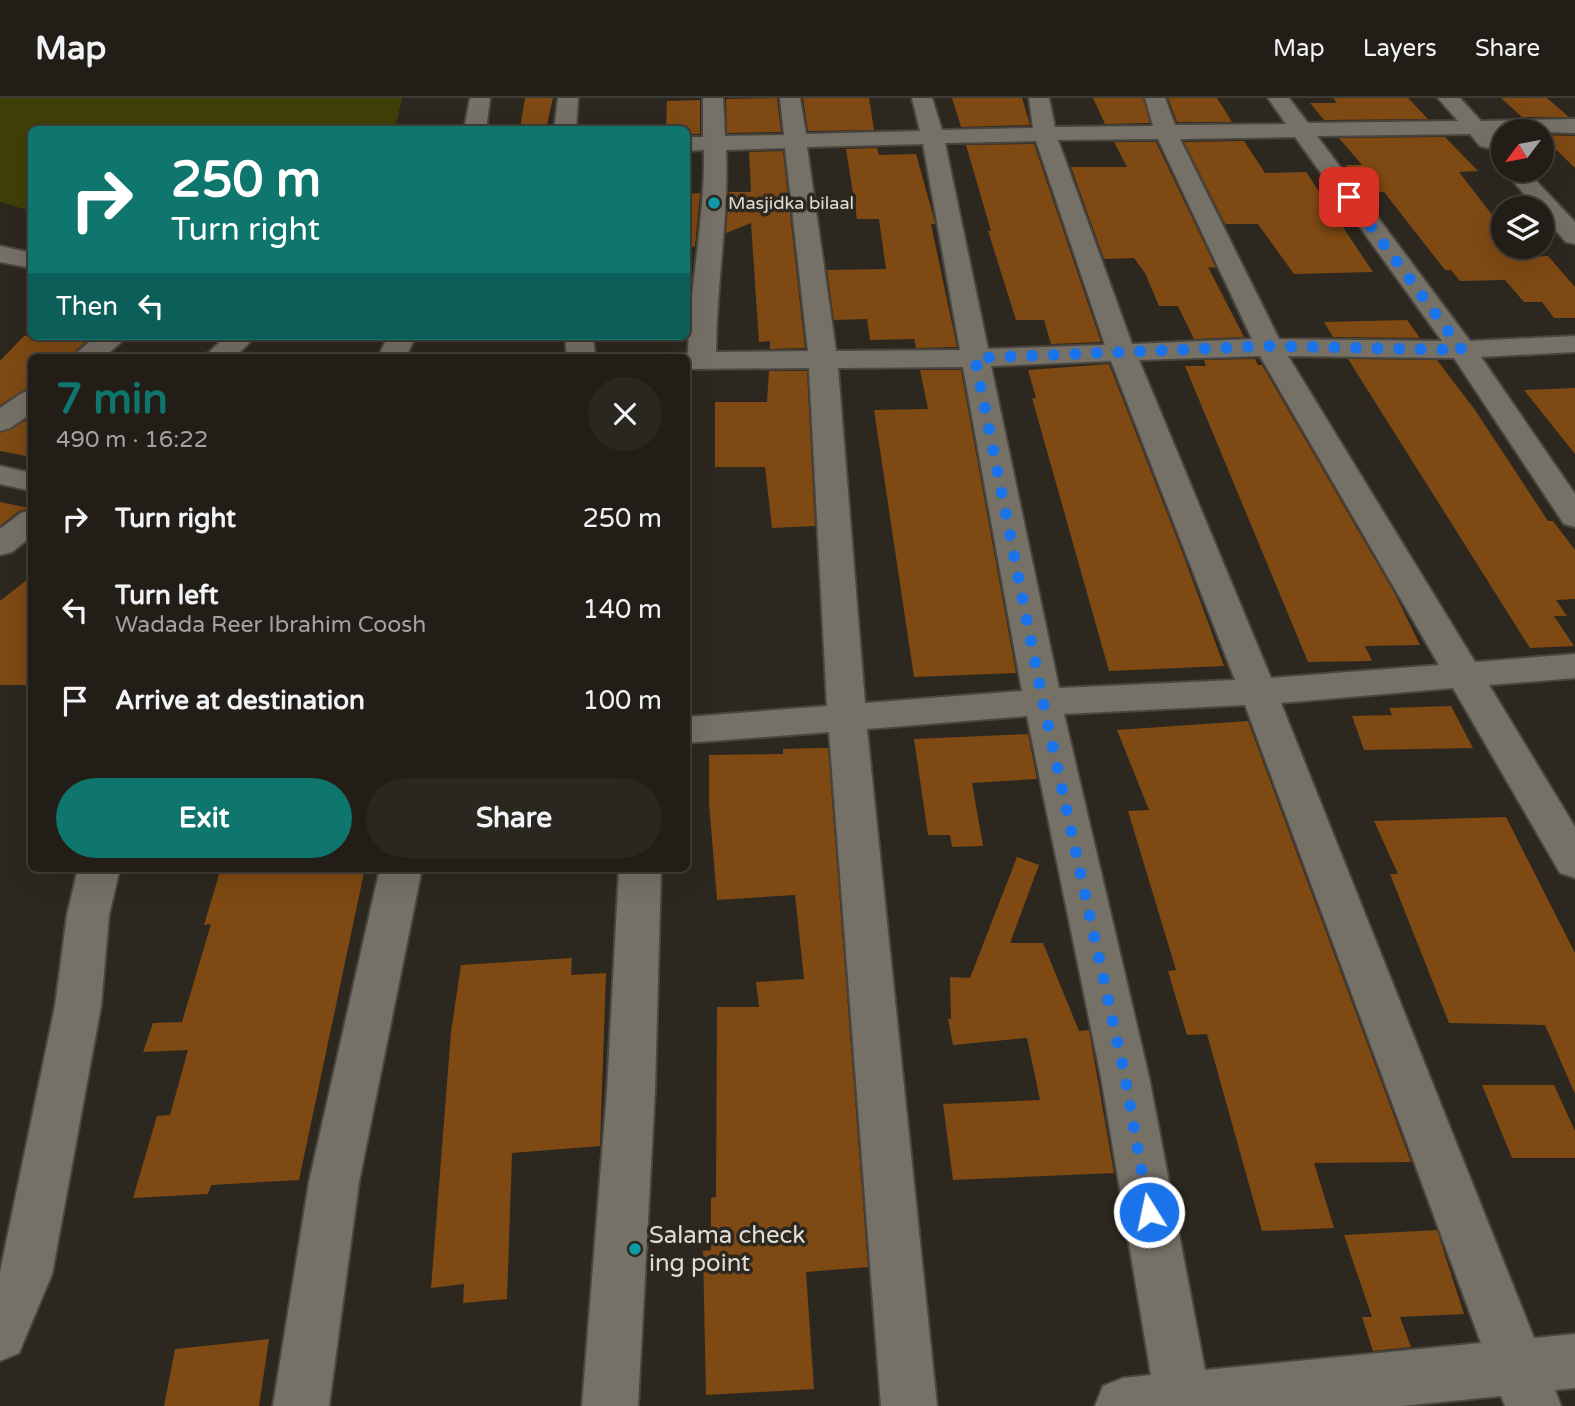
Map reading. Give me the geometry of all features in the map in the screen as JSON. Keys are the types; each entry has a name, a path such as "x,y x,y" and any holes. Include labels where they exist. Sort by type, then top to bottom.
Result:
{"street":[{"path":"476,126 480,98"},
{"path":"565,126 568,98"},
{"path":"713,98 716,144 708,274 694,361 975,358 1269,346 1462,350 1575,344"},
{"path":"790,98 823,359 847,719 909,1406"},
{"path":"922,98 933,139 1043,702 1125,1077 1183,1403"},
{"path":"1155,98 1167,135 1269,346 1575,862"},
{"path":"1278,98 1462,350 1575,517"},
{"path":"1448,98 1491,145"},
{"path":"690,144 933,139 1042,116 1167,135 1575,126"},
{"path":"1042,116 1122,354 1258,692 1525,1386"},
{"path":"1525,182 1575,237"},
{"path":"0,254 28,260"},
{"path":"90,354 109,340"},
{"path":"221,354 237,340"},
{"path":"0,422 28,402"},
{"path":"0,475 28,481"},
{"path":"0,545 28,523"},
{"path":"690,730 1043,702 1258,692 1575,666"},
{"path":"0,1334 26,1274 78,1006 88,915 98,872"},
{"path":"301,1406 334,1182 400,872"},
{"path":"610,1406 631,1090 640,872"},
{"path":"1123,1406 1525,1386 1575,1361"}],"path":[{"path":"368,340 390,344"}],"shaded area":[{"path":"0,98 402,98 396,126 28,126 28,210 0,202"}],"building":[{"path":"525,98 553,98 547,126 520,126"},
{"path":"777,98 781,132 727,133 726,99"},
{"path":"803,98 869,98 874,130 808,131"},
{"path":"952,98 1022,98 1030,125 961,127"},
{"path":"1093,98 1143,98 1150,123 1105,124"},
{"path":"1168,98 1217,98 1232,122 1177,122"},
{"path":"1333,98 1408,98 1428,119 1324,120 1310,103 1337,103"},
{"path":"1501,98 1547,98 1569,117 1522,117"},
{"path":"700,100 700,134 690,134 690,126 666,126 667,101"},
{"path":"1554,135 1575,136 1575,168 1554,148"},
{"path":"1445,137 1478,171 1459,172 1491,213 1491,259 1551,259 1575,287 1575,318 1554,318 1542,302 1524,302 1505,280 1460,281 1451,270 1445,270 1384,192 1368,192 1346,165 1362,165 1339,138"},
{"path":"1244,141 1265,173 1306,172 1373,272 1294,274 1258,224 1225,224 1184,142"},
{"path":"1114,142 1156,142 1216,268 1208,267 1244,337 1194,339 1178,306 1159,306 1145,273 1134,258 1104,259 1071,167 1127,167"},
{"path":"1034,144 1101,342 1051,344 1044,320 1016,320 988,231 991,231 966,145"},
{"path":"877,148 879,155 916,154 935,224 931,224 957,347 916,348 914,339 870,340 867,319 834,320 827,270 886,269 879,219 857,219 846,149"},
{"path":"783,151 805,348 770,349 770,341 759,342 751,223 726,233 729,192 751,192 749,152"},
{"path":"700,193 695,246 690,248 690,194"},
{"path":"1407,320 1420,338 1333,337 1324,322"},
{"path":"24,336 28,336 28,340 88,340 72,354 28,354 28,388 0,405 0,361"},
{"path":"1255,359 1258,365 1262,365 1395,594 1420,645 1365,646 1372,661 1308,662 1185,366 1206,366 1204,360"},
{"path":"1348,359 1437,360 1475,410 1548,521 1553,521 1575,550 1575,599 1556,600 1567,616 1554,616 1574,646 1530,648"},
{"path":"1109,364 1224,666 1109,671 1032,398 1036,398 1028,370"},
{"path":"920,370 961,370 1016,673 914,677 874,410 928,409"},
{"path":"769,371 807,371 815,526 772,528 765,467 715,467 715,402 767,402"},
{"path":"1575,388 1575,454 1524,390"},
{"path":"28,421 28,456 0,451 0,433"},
{"path":"0,502 28,508 19,511 0,526"},
{"path":"28,579 26,685 0,685 0,601"},
{"path":"1451,706 1473,748 1364,750 1352,716 1392,715 1389,708"},
{"path":"1248,721 1411,1162 1314,1163 1334,1228 1262,1231 1207,1034 1187,1035 1168,971 1176,970 1128,811 1149,810 1117,730"},
{"path":"1028,734 1037,779 972,783 983,846 952,847 950,835 928,835 914,739"},
{"path":"828,748 868,1267 806,1272 814,1389 706,1395 703,1251 711,1250 711,1198 716,1197 717,1007 759,1007 756,982 804,979 795,895 717,900 709,803 709,755 783,754 783,749"},
{"path":"1506,817 1575,953 1575,1094 1545,1025 1449,1023 1390,874 1398,874 1374,821"},
{"path":"1017,857 1039,865 1010,943 1043,943 1079,1031 1089,1030 1114,1173 953,1180 943,1104 1040,1100 1027,1038 953,1045 948,1019 951,1019 950,977 970,978"},
{"path":"220,872 364,872 299,1180 211,1185 208,1194 133,1198 157,1116 170,1115 188,1050 143,1052 153,1023 182,1022 211,924 204,925"},
{"path":"572,958 571,975 606,973 600,1146 512,1153 507,1299 463,1303 464,1284 431,1288 451,1032 461,965"},
{"path":"1482,1085 1554,1085 1575,1131 1575,1158 1512,1158"},
{"path":"1437,1230 1464,1314 1400,1317 1411,1347 1373,1351 1362,1317 1372,1317 1344,1235"},
{"path":"269,1339 259,1406 164,1406 175,1349"}],"place":[{"name":"Masjidka bilaal","path":"714,203"},
{"name":"Salama check ing point","path":"635,1249"}],"route":[{"path":"1149,1212 1125,1077 1043,702 975,358 1269,346 1462,350 1349,197"}]}
